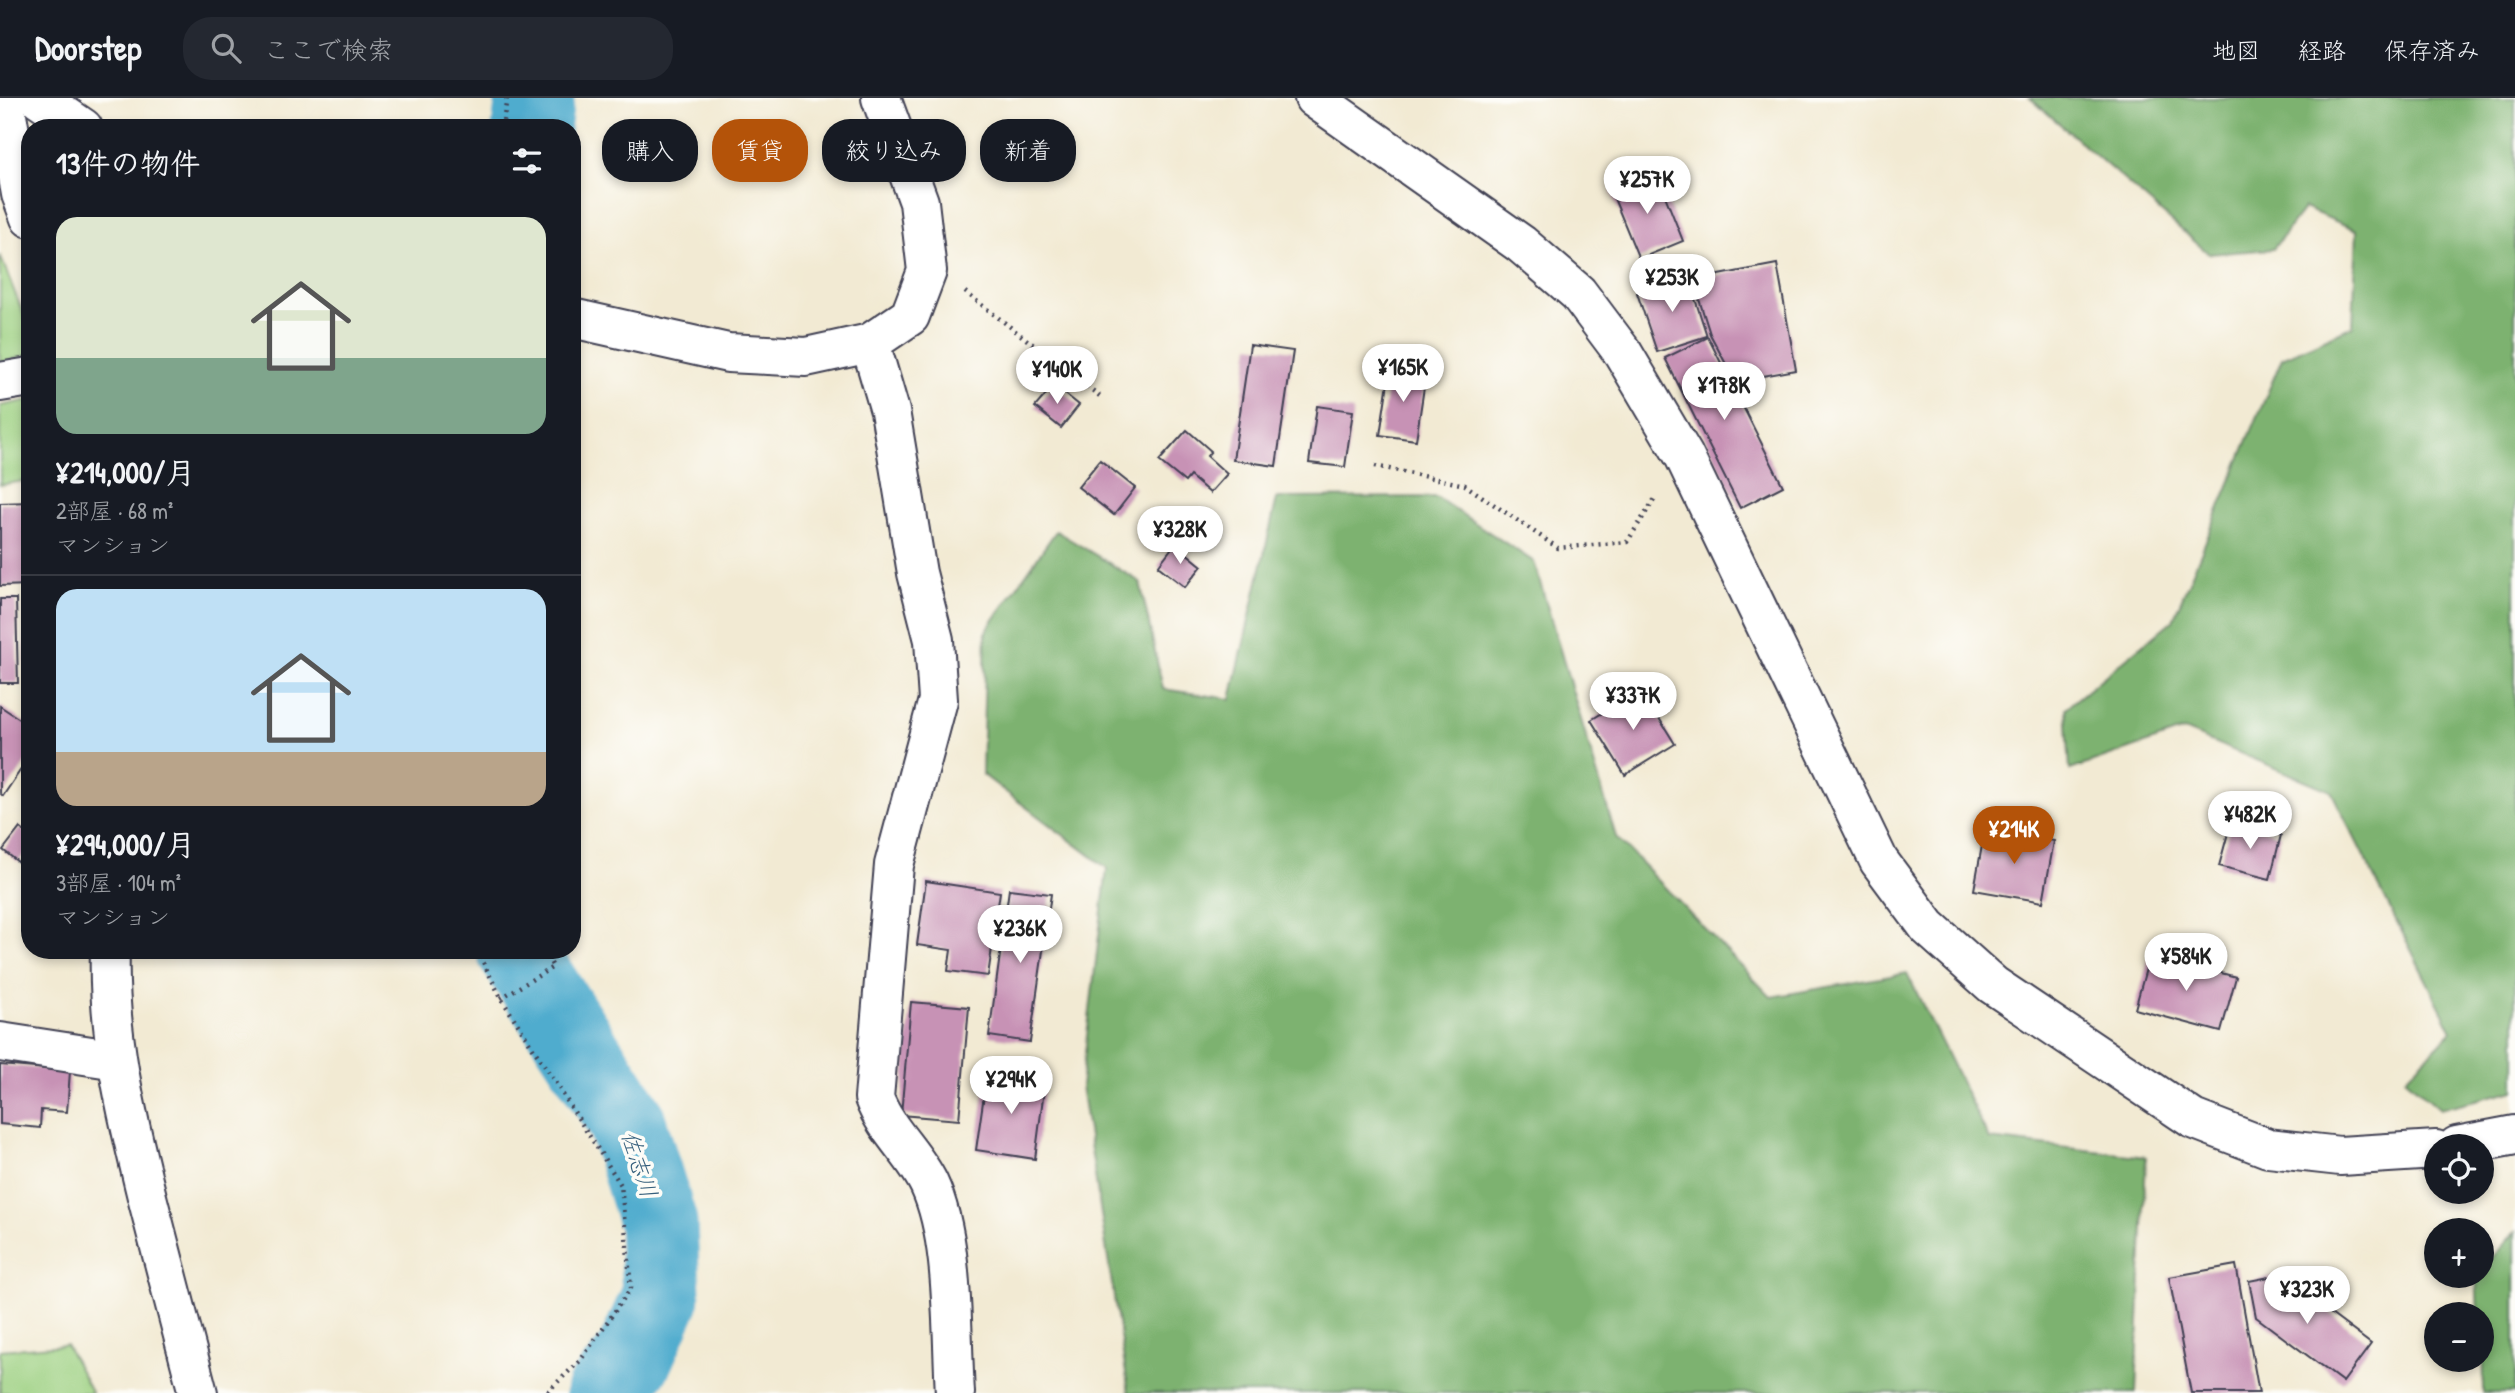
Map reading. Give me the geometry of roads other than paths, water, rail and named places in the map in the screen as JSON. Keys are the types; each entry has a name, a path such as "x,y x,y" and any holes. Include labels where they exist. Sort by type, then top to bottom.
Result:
{"street":[{"path":"4,98 21,194"},
{"path":"39,98 70,119"},
{"path":"581,320 728,353 806,357 870,343 910,316 927,271 919,202 881,98"},
{"path":"1314,98 1521,244 1578,293 1623,353 1684,456 1880,861 1928,927 1993,985 2193,1119 2268,1149 2340,1156 2424,1151"},
{"path":"870,343 890,411 917,573 934,640 938,700 894,865 874,1098 881,1118 928,1184 945,1238 955,1393"},
{"path":"0,382 21,378"},
{"path":"111,959 117,1060 128,1120 198,1393"},
{"path":"0,1042 117,1060"},
{"path":"2494,1139 2515,1135"}],"waterway":[{"name":"佐志川","path":"532,119 535,98"},
{"name":"佐志川","path":"522,959 626,1120 658,1223 661,1296 633,1359 605,1393"}]}
